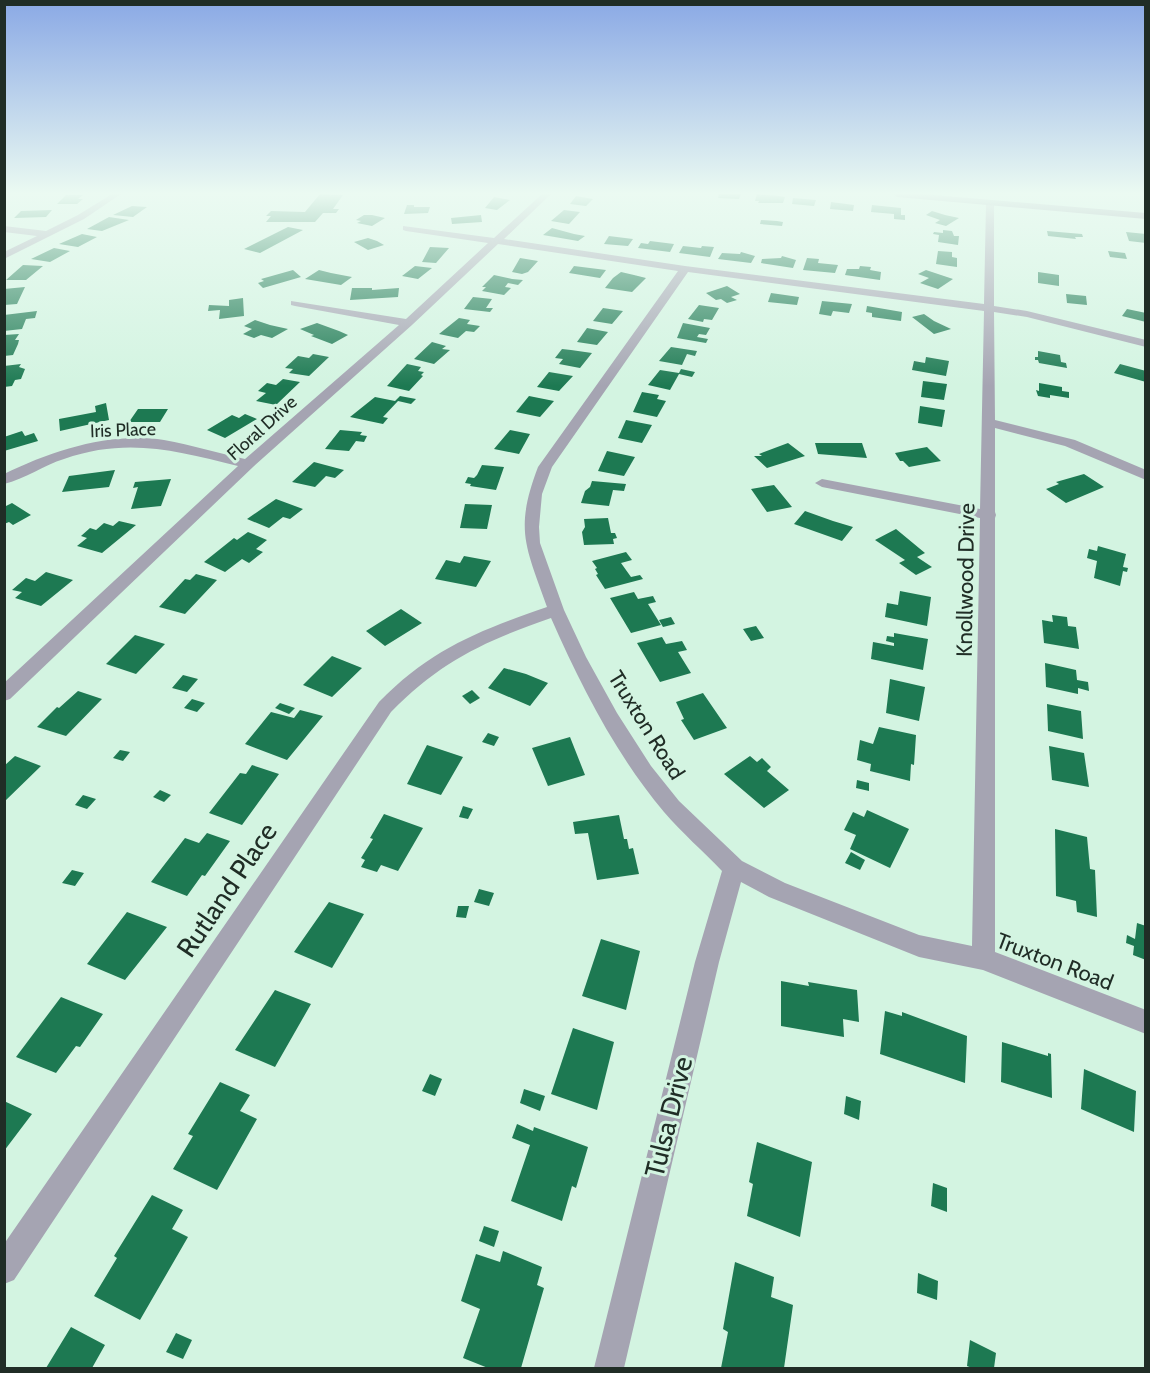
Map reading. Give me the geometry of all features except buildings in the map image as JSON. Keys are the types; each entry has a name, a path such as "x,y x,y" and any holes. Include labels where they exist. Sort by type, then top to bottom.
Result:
{"street":[{"name":"Floral Drive","path":"4,694 248,464 478,258"},
{"path":"605,258 989,308 1026,314 1146,344"},
{"name":"Knollwood Drive","path":"983,958 990,423 989,258"},
{"name":"Truxton Road","path":"685,269 545,467 537,483 532,510 532,543 556,610 610,718 644,772 672,807 734,868 777,890 919,946 983,958 1146,1022"},
{"path":"295,303 408,322"},
{"path":"990,423 1032,431 1081,445 1146,476"},
{"name":"Iris Place","path":"4,480 46,459 103,445 152,443 248,464"},
{"path":"822,483 989,515"},
{"name":"Rutland Place","path":"4,1270 385,707 416,675 460,646 556,610"},
{"name":"Tulsa Drive","path":"609,1368 707,962 734,868"}]}
